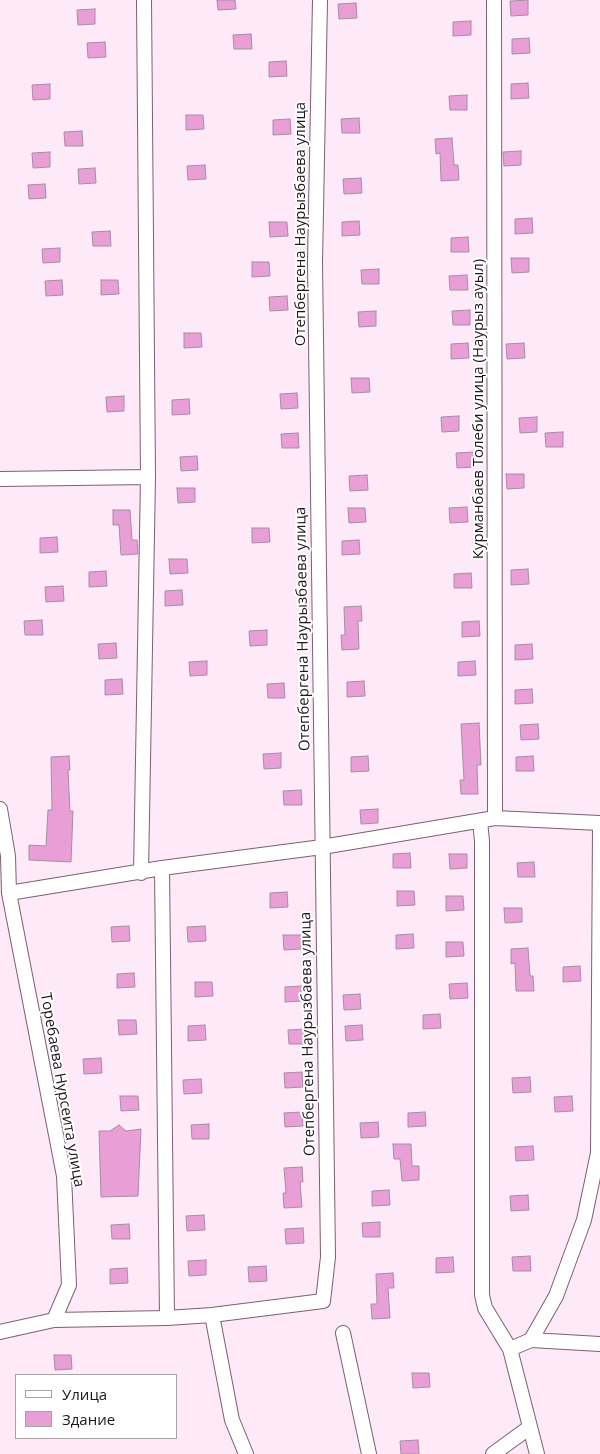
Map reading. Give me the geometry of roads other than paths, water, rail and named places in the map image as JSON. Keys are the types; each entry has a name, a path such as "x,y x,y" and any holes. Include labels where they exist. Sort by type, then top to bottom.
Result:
{"street":[{"path":"141,873 148,478 144,0"},
{"name":"Отепбергена Наурызбаева улица","path":"212,1315 323,1301 328,1258 315,262 320,0"},
{"name":"Курманбаев Толеби улица (Наурыз ауыл)","path":"494,0 496,818"},
{"path":"0,479 148,478"},
{"name":"Торебаева Нурсеита улица","path":"0,809 9,893 64,1176 69,1285 54,1320"},
{"path":"9,893 141,873 162,868 322,847 496,818 600,823"},
{"path":"480,821 482,841 482,1294 485,1308 510,1349 537,1454"},
{"path":"531,1340 556,1296 584,1220 598,1153 600,827"},
{"path":"162,868 167,1318"},
{"path":"0,1332 54,1320 167,1318 212,1315 232,1420 246,1454"},
{"path":"343,1333 369,1454"},
{"path":"510,1349 531,1340 600,1344"},
{"path":"493,1454 530,1427"}]}
